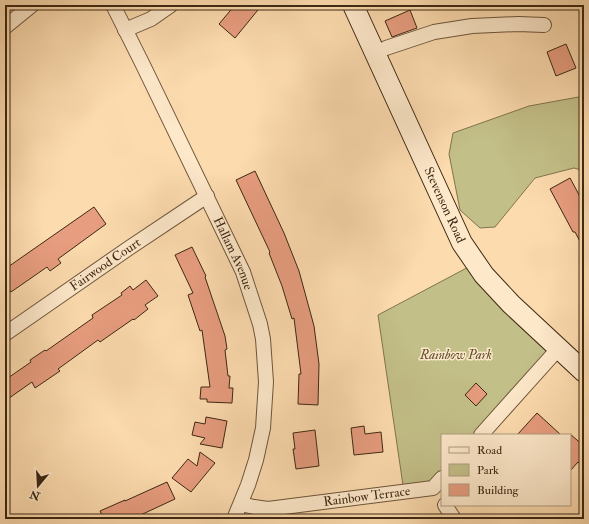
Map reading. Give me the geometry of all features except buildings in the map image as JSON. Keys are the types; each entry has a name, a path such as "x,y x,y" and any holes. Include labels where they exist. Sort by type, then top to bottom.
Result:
{"main road":[{"name":"Stevenson Road","path":"353,5 462,243 484,275 511,304 584,372"}],"street":[{"path":"5,27 32,5"},
{"name":"Hallam Avenue","path":"113,5 144,65 243,272 256,310 263,339 266,382 262,428 256,460 248,485 241,504 233,518"},
{"path":"125,30 151,19 171,5"},
{"path":"375,53 434,32 472,26 518,24 544,25"},
{"name":"Fairwood Court","path":"5,334 102,266 207,196"},
{"path":"482,434 558,348"},
{"path":"438,483 441,496"},
{"name":"Rainbow Terrace","path":"241,504 254,508 268,509 438,483"},
{"path":"446,506 454,519"}],"green space":[{"path":"584,96 584,171 574,168 535,178 495,227 480,228 460,210 449,154 453,133 529,106"},
{"name":"Rainbow Park","path":"476,263 558,349 482,434 441,434 441,478 404,492 378,315"}],"shaded area":[{"path":"490,5 519,5 500,9"}]}
